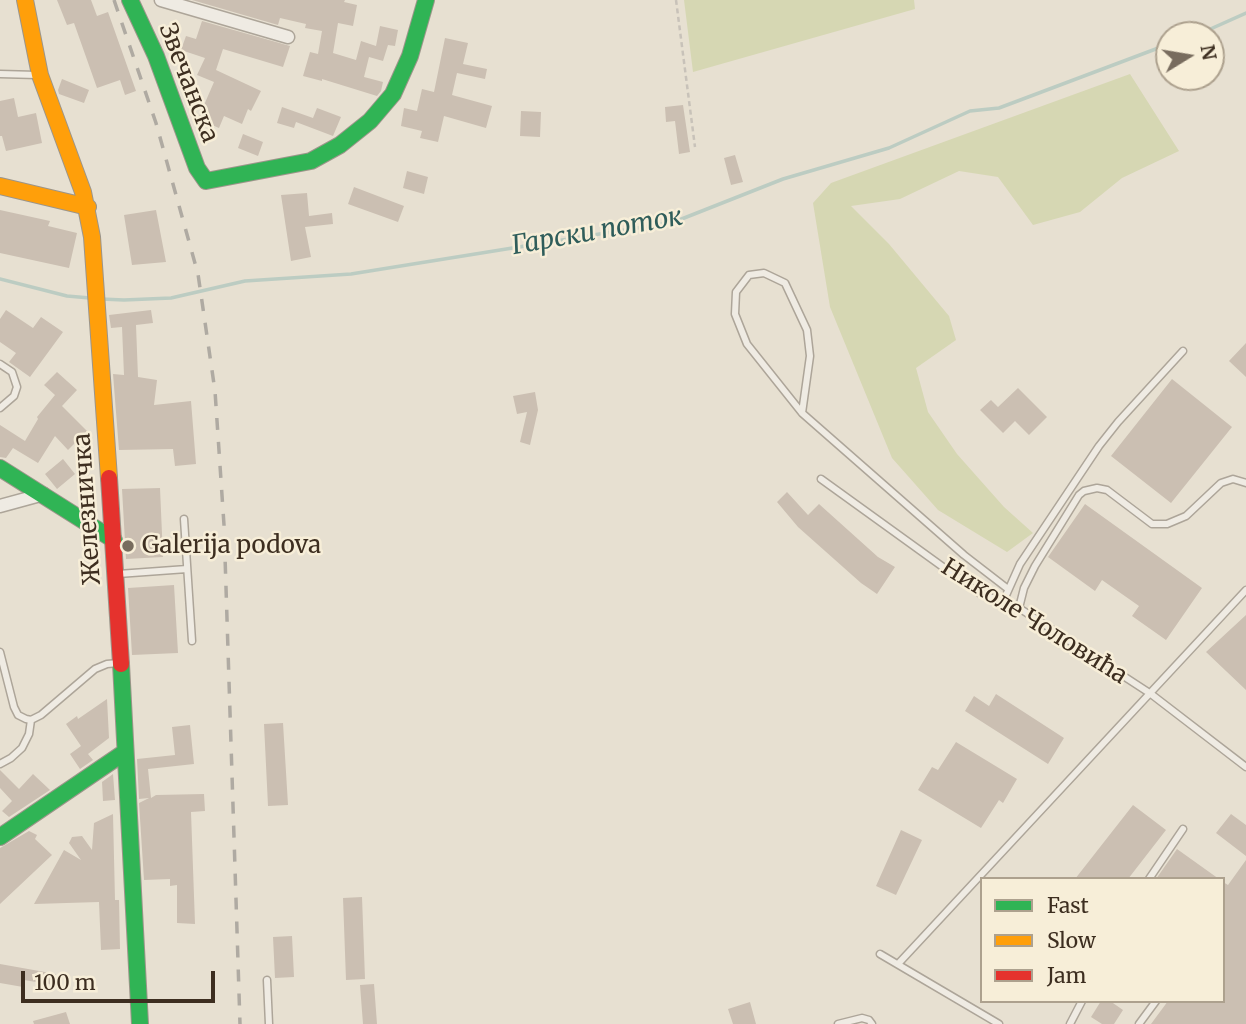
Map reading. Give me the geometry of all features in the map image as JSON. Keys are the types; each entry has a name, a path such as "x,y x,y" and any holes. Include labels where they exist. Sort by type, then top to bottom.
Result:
{"street":[{"name":"Железничка","path":"25,0 40,75 88,207 114,540 140,1024"},
{"name":"Звечанска","path":"130,0 156,56 197,168 206,181 311,161 340,145 370,121 393,94 410,57 426,0"},
{"path":"160,0 288,37"},
{"path":"0,186 88,207"},
{"path":"0,468 114,540"},
{"path":"0,506 44,494"},
{"path":"0,837 125,752"}],"lane":[{"path":"0,74 40,75"},
{"path":"802,413 810,356 807,330 785,283 765,273 749,275 736,292 735,314 747,344 802,413 964,555 1008,589"},
{"path":"1003,602 1020,564 1099,446 1183,351"},
{"path":"0,365 12,372 17,387 14,396 0,408"},
{"name":"Николе Чоловића","path":"821,479 979,593 1019,608 1151,694 1246,767"},
{"path":"1019,608 1024,588 1035,566 1084,491 1097,488 1107,490 1152,524 1167,524 1186,516 1221,483 1233,479 1246,483"},
{"path":"184,519 192,641"},
{"path":"116,574 187,569"},
{"path":"898,964 1246,590"},
{"path":"0,652 15,711 22,718 31,720 41,715 95,669 107,664 121,663"},
{"path":"0,764 22,748 29,734 31,720"},
{"path":"1150,877 1183,829"},
{"path":"880,954 999,1024"},
{"path":"267,980 269,1024"},
{"path":"1069,1024 1081,1003"},
{"path":"1139,1024 1155,1003"},
{"path":"838,1024 862,1018 872,1024"}],"path":[{"path":"676,0 695,147"}],"green space":[{"path":"684,0 914,0 915,9 693,72"},
{"path":"1130,74 1179,151 1122,178 1080,212 1033,225 998,177 959,171 900,199 851,206 889,244 949,316 956,340 916,368 928,412 957,454 1004,507 1033,533 1007,552 938,510 892,458 830,307 813,203 831,183"}],"building":[{"path":"57,0 91,0 97,16 108,12 136,91 125,95 120,80 97,88 74,23 67,25"},
{"path":"192,0 345,0 344,2 357,5 353,26 338,23 333,53 356,60 361,41 376,46 380,26 398,30 395,46 388,45 383,61 369,57 364,77 383,82 381,91 377,96 303,76 310,52 318,54 322,31 305,28 306,24 280,18 278,25"},
{"path":"202,21 290,46 283,67 223,49 216,70 261,91 251,111 248,109 242,124 224,116 219,128 198,119 214,82 197,75 205,58 181,50 186,36 196,39"},
{"path":"445,38 468,43 463,64 487,69 485,79 457,73 452,95 492,106 486,128 444,116 438,142 420,138 422,131 401,126 404,108 417,111 422,89 434,92"},
{"path":"62,79 89,90 84,103 59,94"},
{"path":"14,98 18,117 36,113 42,143 6,151 0,136 0,101"},
{"path":"683,105 690,152 679,154 675,121 666,122 665,107"},
{"path":"282,107 313,118 317,108 341,117 333,136 296,122 294,128 277,123"},
{"path":"521,111 541,112 540,137 520,136"},
{"path":"243,134 263,142 258,156 238,148"},
{"path":"735,155 743,182 731,185 724,158"},
{"path":"407,171 428,177 424,194 403,188"},
{"path":"354,187 404,206 398,222 348,204"},
{"path":"307,193 309,216 332,213 333,224 305,227 311,257 291,261 281,195"},
{"path":"0,210 50,221 48,226 77,233 69,268 0,253"},
{"path":"156,210 166,262 132,265 124,215"},
{"path":"6,310 33,328 41,317 63,332 30,377 9,362 16,353 0,342 0,319"},
{"path":"151,310 153,323 136,325 138,377 157,380 154,405 191,401 196,464 175,466 173,449 119,450 113,374 124,375 122,327 111,328 109,315"},
{"path":"1246,343 1246,377 1229,361"},
{"path":"57,372 77,390 62,406 87,431 68,450 55,436 38,463 13,448 6,458 0,457 0,425 25,441 37,417 55,395 44,385"},
{"path":"1172,379 1232,427 1171,503 1111,456"},
{"path":"1018,388 1047,417 1029,435 1015,421 1003,433 980,410 991,400 998,407"},
{"path":"535,392 538,410 530,445 520,442 527,412 517,414 513,396"},
{"path":"63,459 75,474 57,489 45,474"},
{"path":"160,488 163,557 126,559 122,489"},
{"path":"787,492 808,515 819,504 878,557 895,567 877,594 798,527 777,502"},
{"path":"1085,504 1202,588 1166,640 1132,616 1139,606 1102,580 1095,591 1048,557"},
{"path":"174,585 178,653 132,655 128,588"},
{"path":"1246,615 1246,690 1206,652"},
{"path":"996,694 1064,738 1048,764 965,711 974,696 989,706"},
{"path":"107,699 109,738 88,754 93,760 80,769 70,754 81,746 66,724"},
{"path":"283,723 288,805 268,806 264,724"},
{"path":"190,725 194,764 148,769 151,798 156,795 204,794 205,811 191,812 195,924 177,923 177,885 170,886 170,879 144,880 139,803 149,798 139,799 137,759 175,755 172,727"},
{"path":"956,742 1017,779 1003,803 999,800 981,828 918,790 932,767 938,770"},
{"path":"0,770 19,789 33,774 50,790 9,817 2,811 12,801 0,788"},
{"path":"113,774 115,800 103,801 102,782"},
{"path":"1133,805 1166,830 1130,877 1077,877"},
{"path":"113,814 115,900 119,900 120,949 101,950 99,902 34,904 64,850 81,860 69,843 72,837 82,836 92,850 94,823"},
{"path":"1231,814 1246,825 1246,856 1216,833"},
{"path":"901,830 922,840 896,895 876,886"},
{"path":"29,831 37,835 35,839 52,855 0,904 0,848"},
{"path":"1177,849 1216,877 1157,877"},
{"path":"1246,860 1246,1024 1151,1024 1167,1003 1225,1003 1225,883 1228,885"},
{"path":"362,897 365,979 346,980 343,898"},
{"path":"292,936 294,977 275,978 273,937"},
{"path":"0,964 56,974 54,985 24,980 23,987 0,983"},
{"path":"374,984 377,1024 363,1024 360,985"},
{"path":"750,1002 756,1024 733,1024 728,1009"},
{"path":"1100,1003 1113,1003 1123,1010 1114,1024 1102,1024 1091,1017"},
{"path":"66,1012 70,1024 34,1024 33,1021"}],"waterway":[{"name":"Гарски поток","path":"1225,22 1246,13"},
{"name":"Гарски поток","path":"101,299 171,298 245,281 351,274 674,222 783,179 889,148 970,111 999,108 1155,49"},
{"name":"Гарски поток","path":"0,279 67,296 90,298"}],"railway":[{"path":"114,0 156,123 198,274 215,391 224,525 240,1024"}],"traffic: fast":[{"path":"130,0 156,56 197,168 206,181 311,161 340,145 370,121 393,94 410,56 426,0"},
{"path":"0,468 114,540"},
{"path":"121,664 140,1024"},
{"path":"0,837 125,752"}],"traffic: slow":[{"path":"25,0 40,75 83,192 92,237 109,478"},
{"path":"0,186 88,207"}],"traffic: jam":[{"path":"109,478 121,664"}],"place":[{"name":"Galerija podova","path":"128,546"}]}
